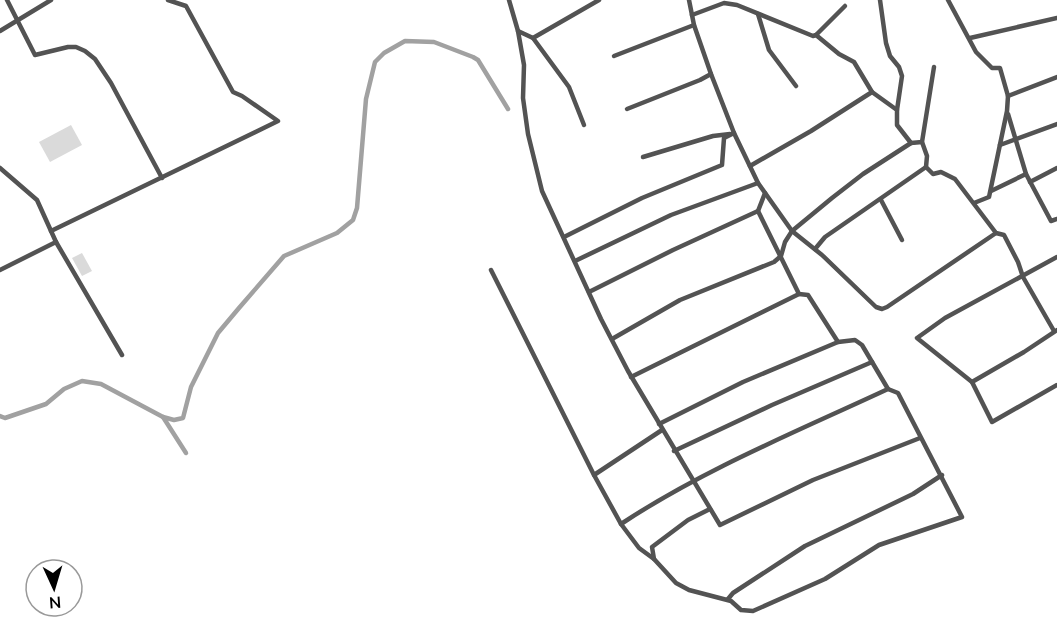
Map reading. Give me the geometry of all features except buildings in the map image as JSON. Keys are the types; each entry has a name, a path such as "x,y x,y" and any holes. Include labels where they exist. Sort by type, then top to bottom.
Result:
{"street":[{"path":"8,0 35,55 73,47 82,49 95,58 162,178"},
{"path":"0,31 51,0"},
{"path":"51,231 278,121 242,96 232,92 186,6 168,0"},
{"path":"509,0 519,31 524,65 523,98 531,153 542,191 631,377 720,525 813,480 920,438"},
{"path":"533,38 599,0"},
{"path":"689,0 694,26 711,74 734,133 758,183 792,231 815,249 876,307 887,308 996,233"},
{"path":"880,0 886,43 890,56 902,76 897,125 910,143"},
{"path":"948,0 976,52 992,68 1000,68 1008,96 991,191 989,197 974,203"},
{"path":"692,15 724,3 737,5 813,36 816,35 832,49 854,62 873,92 897,110"},
{"path":"816,35 845,6"},
{"path":"758,14 769,50 796,86"},
{"path":"970,38 1057,18"},
{"path":"614,56 694,26"},
{"path":"519,31 533,38 569,87 584,125"},
{"path":"926,167 927,156 922,142 934,67"},
{"path":"627,109 711,74"},
{"path":"1008,96 1057,77"},
{"path":"750,166 873,92"},
{"path":"1007,111 1026,174 1051,221 1057,219"},
{"path":"1000,145 1057,124"},
{"path":"564,237 642,198 722,165 724,138 734,133"},
{"path":"643,157 713,136 734,133"},
{"path":"612,339 680,300 739,274 774,262 781,256 785,242 792,231 863,174 910,143 922,142"},
{"path":"815,249 825,237 926,167"},
{"path":"926,167 933,174 941,172 955,179 996,233 1004,235 1023,277 1056,331 972,382"},
{"path":"0,168 37,200 56,242 122,355"},
{"path":"1030,182 1057,168"},
{"path":"991,191 1026,174"},
{"path":"575,261 671,215 758,183"},
{"path":"589,292 758,211 765,193"},
{"path":"881,200 902,240"},
{"path":"758,211 799,294"},
{"path":"0,270 56,242"},
{"path":"1057,257 954,312 917,338 972,382 992,422 1057,385"},
{"path":"491,270 621,524 639,548 654,559 676,583 689,590 728,599 741,610 753,611 825,579 879,545 962,517 898,393 888,389 862,345 855,340 838,342 743,382 659,424"},
{"path":"631,377 799,294 808,295 838,342"},
{"path":"675,451 772,405 872,362"},
{"path":"621,524 652,503 750,452 888,389"},
{"path":"594,475 662,430"},
{"path":"728,599 733,593 805,546 913,494 942,475"},
{"path":"654,559 652,547 688,520 710,509"}],"shaded area":[{"path":"71,125 82,145 50,162 39,142"},
{"path":"82,253 92,271 82,276 72,258"}],"waterway":[{"path":"0,416 5,418 46,404 64,389 82,381 101,384 163,417 174,420 183,418 191,387 218,333 239,308 284,256 337,233 353,220 357,208 366,99 375,62 384,53 405,41 434,42 473,57 478,60 508,109"},
{"path":"163,417 186,453"}]}
